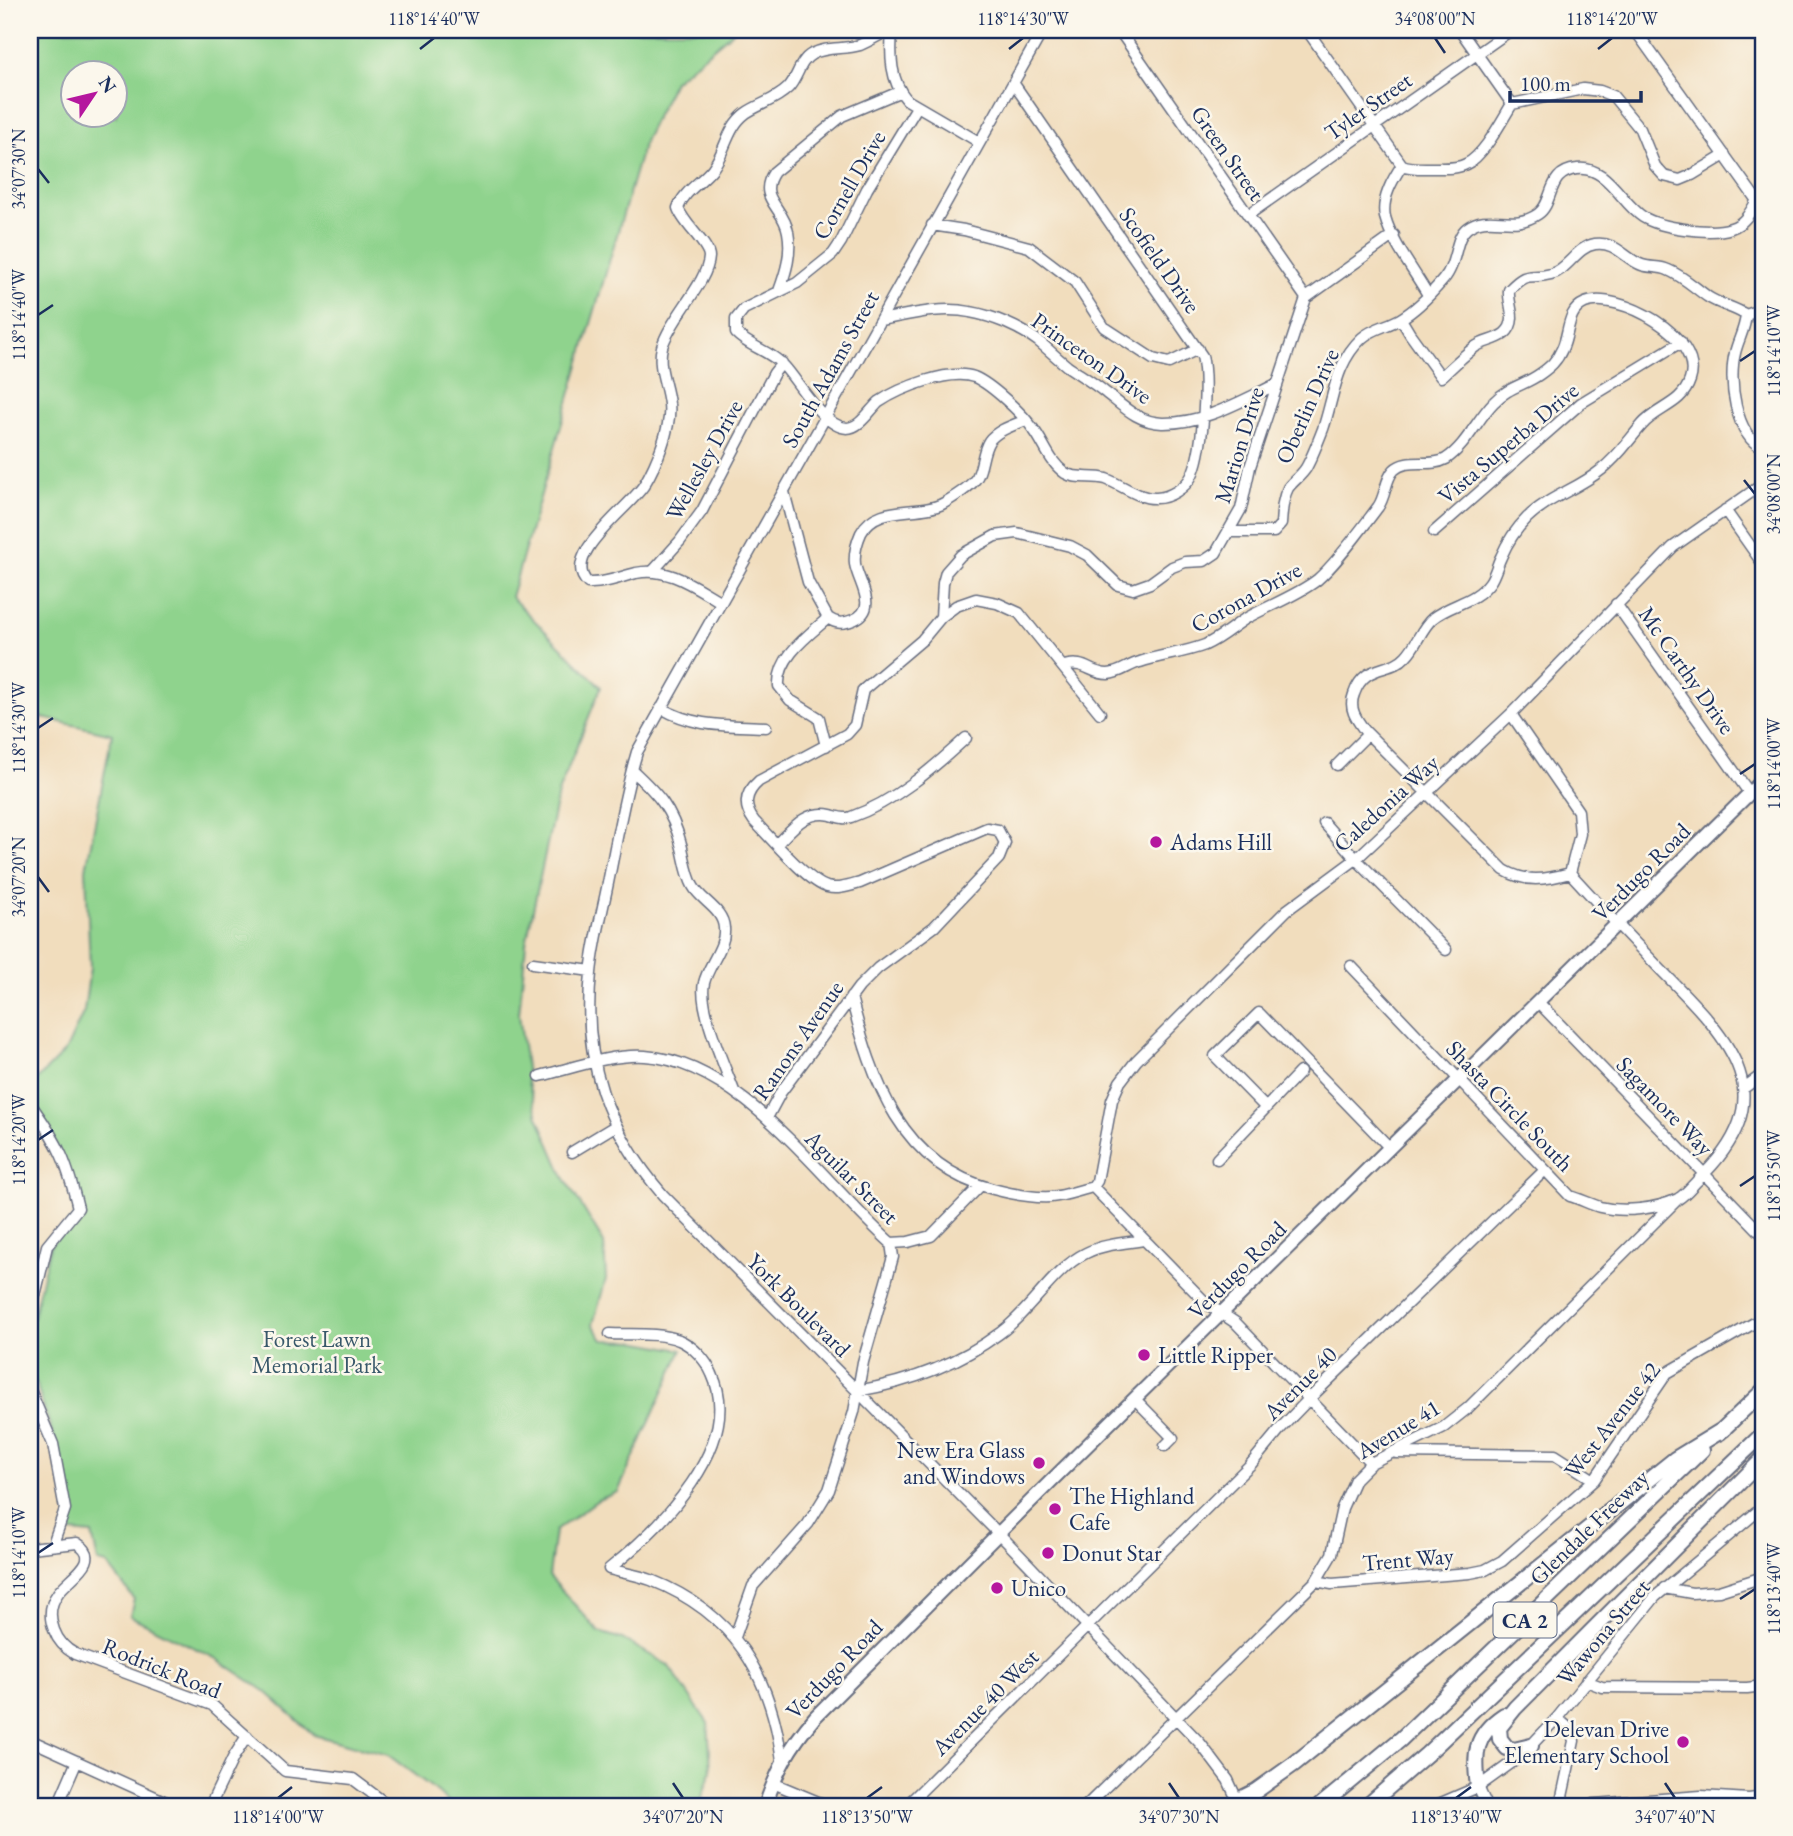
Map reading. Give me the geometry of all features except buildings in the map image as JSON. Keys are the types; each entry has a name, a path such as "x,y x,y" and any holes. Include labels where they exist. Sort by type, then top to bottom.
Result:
{"highway":[{"name":"Glendale Freeway","path":"1320,1806 1401,1740 1763,1391"},
{"path":"1239,1803 1294,1763 1675,1459 1724,1429"},
{"name":"CA 2","path":"1367,1806 1427,1754 1763,1434"},
{"path":"1531,1746 1514,1750 1507,1748 1500,1738 1499,1728 1515,1708 1763,1459"},
{"path":"1478,1787 1475,1762 1483,1733 1492,1723 1515,1708"}],"main road":[{"name":"Verdugo Road","path":"765,1806 782,1760 793,1742 815,1717 1763,780"}],"street":[{"path":"722,602 665,573 639,573 599,583 588,583 582,575 584,553 643,488 668,429 669,403 659,360 668,332 695,289 709,254 681,216 678,208 681,200 711,170 733,126 745,114 789,88 806,58 822,50 862,44 890,30 893,74 899,92 917,107 979,142"},
{"name":"South Adams Street","path":"650,728 1043,30"},
{"name":"Green Street","path":"1119,30 1306,298"},
{"path":"1307,30 1402,165 1410,169 1465,165 1474,159 1492,136 1512,104 1583,89 1613,96 1640,129 1655,166 1664,176 1680,180 1725,155"},
{"path":"1460,30 1512,104"},
{"name":"Tyler Street","path":"1248,215 1511,30"},
{"path":"1635,30 1760,206"},
{"name":"Scofield Drive","path":"1014,84 1198,349 1205,381 1200,440 1190,479 1177,491 1157,498 1101,478 1069,475 1056,465 1026,420"},
{"path":"779,292 790,244 786,222 769,197 768,181 774,172 842,116 899,92"},
{"name":"Cornell Drive","path":"782,363 736,333 736,319 744,309 797,283 833,254 867,189 917,107"},
{"path":"1402,165 1386,197 1385,216 1405,260 1428,295"},
{"name":"Oberlin Drive","path":"1230,532 1274,532 1281,524 1282,506 1288,488 1305,470 1323,429 1338,374 1348,354 1367,335 1401,319 1450,272 1456,259 1459,237 1468,227 1488,220 1515,224 1541,212 1555,179 1570,170 1580,168 1601,174 1623,201 1643,217 1664,226 1698,230 1729,229 1760,206"},
{"path":"932,225 964,230 1029,247 1075,282 1104,327 1153,359 1169,363 1198,349"},
{"path":"1306,298 1394,235"},
{"path":"1401,319 1441,377 1479,344 1496,340 1507,331 1512,318 1508,302 1509,290 1520,278 1551,274 1563,268 1578,252 1592,244 1617,248 1641,265 1665,268 1676,273 1710,298 1746,315"},
{"name":"Marion Drive","path":"941,617 946,572 961,555 995,536 1017,533 1070,546 1087,555 1118,585 1133,589 1150,583 1172,567 1185,562 1204,561 1216,553 1241,509 1250,467 1306,298"},
{"name":"Corona Drive","path":"1063,666 1084,664 1098,673 1111,674 1121,672 1134,664 1203,646 1223,637 1242,621 1316,580 1381,503 1390,473 1399,466 1443,460 1470,435 1503,393 1531,381 1554,364 1562,350 1569,319 1578,306 1591,300 1620,306 1652,318 1671,329 1681,342"},
{"path":"1746,315 1763,309"},
{"name":"Princeton Drive","path":"880,320 944,311 970,312 1019,329 1135,416 1158,423 1201,418 1277,384"},
{"path":"1746,315 1735,353 1733,380 1739,420 1745,433 1763,448"},
{"path":"1570,873 1542,879 1517,878 1504,870 1367,734 1355,717 1352,706 1354,694 1363,678 1376,669 1403,660 1423,628 1435,617 1466,603 1480,593 1492,580 1514,532 1528,516 1552,499 1581,486 1602,470 1619,455 1644,422 1679,400 1690,382 1693,369 1681,342"},
{"name":"Vista Superba Drive","path":"1434,531 1581,403 1681,342"},
{"path":"782,363 825,418 844,428 852,427 887,397 954,374 976,378 987,384 1026,420 996,435 985,450 977,477 942,505 893,512 875,519 863,529 856,544 855,564 867,599 860,617 845,624 834,623 828,618 808,582 784,492"},
{"name":"Wellesley Drive","path":"653,571 702,511 774,373 782,363"},
{"name":"Caledonia Way","path":"1093,1187 1097,1181 1112,1100 1120,1082 1136,1061 1287,910 1356,859 1511,714 1673,547 1763,484"},
{"path":"1725,510 1763,564"},
{"path":"966,737 926,775 878,806 848,819 814,814 801,820 777,844 748,812 746,800 750,788 759,780 847,734 855,725 863,690 922,640 941,617 956,606 976,599 997,603 1019,612 1100,713"},
{"name":"Mc Carthy Drive","path":"1616,604 1749,794"},
{"path":"826,746 819,718 790,700 779,686 779,677 788,657 828,618"},
{"path":"661,708 696,724 766,727"},
{"path":"1511,714 1578,811 1580,834 1570,873"},
{"name":"York Boulevard","path":"650,728 637,752 632,770 591,971 590,1023 594,1063 615,1126 646,1175 663,1195 1089,1626 1214,1759 1239,1803"},
{"path":"1337,765 1367,734"},
{"path":"632,770 653,789 672,814 694,889 722,919 725,930 704,983 703,997 734,1091"},
{"path":"1324,823 1446,950"},
{"name":"Ranons Avenue","path":"540,1076 594,1063 641,1056 670,1059 734,1091 766,1118 781,1091 851,997 878,968 934,927 999,858 1005,843 998,831 986,828 845,888 827,887 809,875 777,844"},
{"path":"1570,873 1712,1022 1736,1058 1744,1088 1763,1074"},
{"path":"533,963 591,971"},
{"name":"Shasta Circle South","path":"1351,966 1544,1171 1570,1196 1602,1208 1642,1209 1679,1198 1704,1175 1730,1144 1741,1118 1744,1088"},
{"path":"851,997 861,1036 878,1081 903,1129 927,1156 961,1178 980,1186 1036,1197 1054,1197 1093,1187 1206,1303 1236,1323 1371,1463"},
{"name":"Sagamore Way","path":"1539,1003 1704,1175 1761,1228"},
{"path":"1266,1108 1215,1056 1259,1013 1390,1148"},
{"path":"1217,1159 1300,1072"},
{"path":"30,1315 47,1246 78,1208 68,1167 55,1139 34,1109"},
{"name":"Aguilar Street","path":"766,1118 891,1243 931,1236 980,1186"},
{"path":"572,1152 615,1126"},
{"name":"Avenue 40","path":"1089,1626 1251,1464 1309,1399 1544,1171"},
{"name":"Avenue 41","path":"1086,1806 1316,1581 1332,1554 1342,1508 1354,1479 1371,1463 1444,1427 1468,1408 1679,1198"},
{"path":"857,1391 944,1368 1000,1333 1025,1312 1070,1263 1108,1245 1144,1240"},
{"path":"735,1637 753,1586 808,1524 829,1490 854,1412 863,1362 893,1257 891,1243"},
{"name":"West Avenue 42","path":"1502,1561 1594,1480 1667,1373 1763,1318"},
{"path":"610,1334 680,1340 708,1366 720,1398 719,1418 700,1471 681,1500 657,1527 609,1569 649,1579 678,1592 735,1637 757,1670 766,1692 779,1734 782,1760"},
{"path":"30,1390 53,1444 65,1509 53,1544"},
{"path":"1135,1399 1173,1437 1165,1446"},
{"path":"1391,1452 1555,1455 1594,1480"},
{"name":"Wawona Street","path":"1434,1806 1478,1787 1531,1746 1664,1588 1763,1507"},
{"name":"Rodrick Road","path":"30,1548 77,1543 87,1552 88,1559 84,1568 52,1601 51,1622 64,1647 75,1654 212,1705 285,1771 353,1779 389,1806"},
{"name":"Trent Way","path":"1316,1581 1332,1584 1470,1573 1485,1570 1502,1561"},
{"path":"1664,1588 1692,1593 1719,1591 1763,1577"},
{"name":"Avenue 40 West","path":"909,1806 1089,1626"},
{"path":"1586,1681 1602,1687 1763,1686"},
{"path":"1557,1718 1571,1730 1574,1741 1560,1806"},
{"path":"210,1806 247,1736"},
{"path":"30,1740 175,1806"},
{"path":"61,1798 77,1761"},
{"path":"773,1783 828,1806"},
{"path":"1478,1787 1487,1806"},
{"path":"1700,1796 1710,1806"},
{"path":"1569,1806 1700,1796 1749,1799 1763,1797"}],"green space":[{"name":"Forest Lawn Memorial Park","path":"30,30 735,30 674,81 645,139 511,597 601,687 558,793 526,943 519,1014 528,1083 538,1117 564,1177 604,1243 606,1279 593,1324 603,1340 634,1341 682,1350 618,1492 598,1500 555,1531 549,1576 599,1632 622,1639 668,1665 708,1723 711,1771 699,1806 452,1806 388,1755 314,1735 265,1691 217,1659 130,1616 134,1599 107,1564 98,1562 92,1534 71,1532 69,1519 72,1492 30,1366 30,1329 50,1246 76,1215 76,1192 48,1128 30,1104 30,1087 66,1050 84,1011 90,968 86,869 112,734 30,715"}],"place":[{"name":"Adams Hill","path":"1156,842"},
{"name":"Little Ripper","path":"1144,1355"},
{"name":"New Era Glass and Windows","path":"1039,1463"},
{"name":"The Highland Cafe","path":"1055,1509"},
{"name":"Donut Star","path":"1048,1553"},
{"name":"Unico","path":"997,1588"},
{"name":"Delevan Drive Elementary School","path":"1683,1742"}]}
